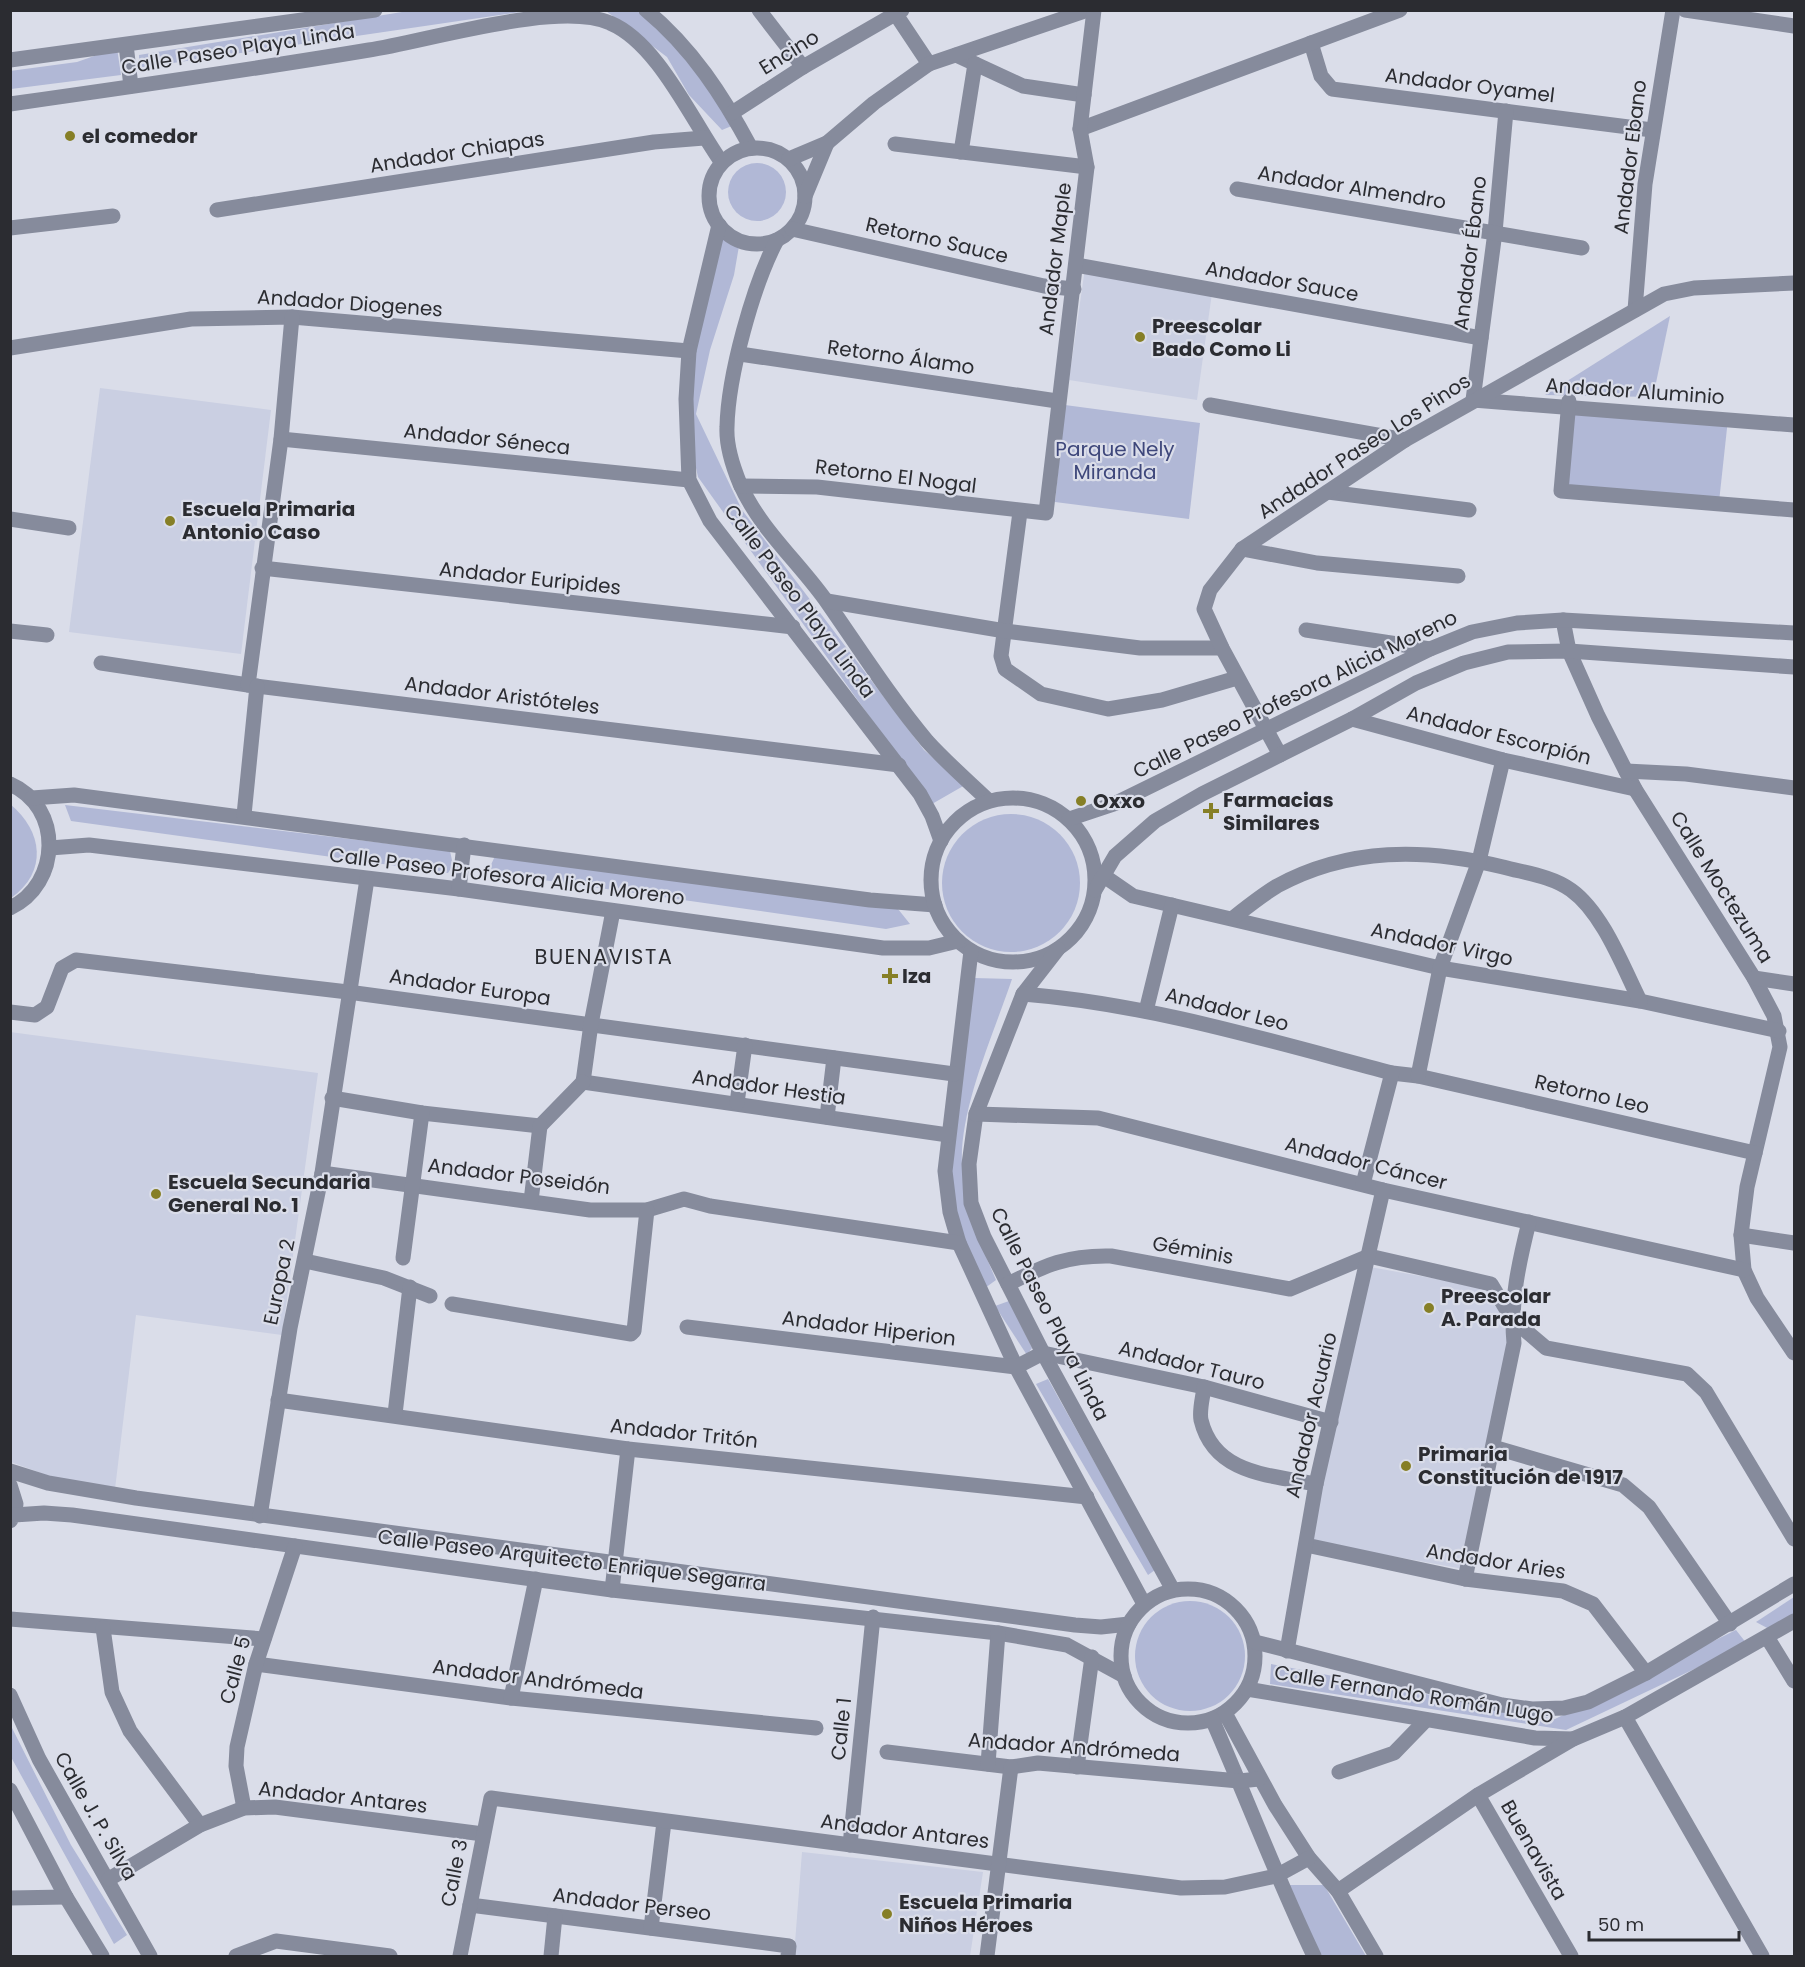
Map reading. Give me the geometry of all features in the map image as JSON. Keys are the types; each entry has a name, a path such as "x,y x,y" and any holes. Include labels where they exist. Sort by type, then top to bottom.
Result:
{"street":[{"name":"Calle Paseo Playa Linda","path":"10,60 375,10"},
{"path":"646,10 688,51 732,113 751,148"},
{"path":"759,10 803,67"},
{"path":"789,159 828,143 874,103 929,64 1088,10"},
{"name":"Andador Maple","path":"1046,513 1057,401 1074,289 1087,167 1080,129 1094,10"},
{"path":"1080,129 1400,10"},
{"name":"Andador Ebano","path":"1635,310 1645,184 1652,129 1673,10"},
{"path":"1685,10 1794,26"},
{"path":"897,12 929,64"},
{"name":"Encino","path":"732,113 803,67 897,12"},
{"name":"Calle Paseo Playa Linda","path":"10,104 371,50 541,16 601,20 624,30 646,50 674,88 722,163"},
{"name":"Andador Oyamel","path":"1311,44 1321,76 1332,89 1652,129"},
{"path":"126,45 131,86"},
{"path":"957,55 1023,86 1084,95"},
{"path":"961,152 975,64"},
{"name":"Andador Ébano","path":"1473,400 1495,232 1506,111"},
{"name":"Andador Chiapas","path":"217,210 654,142 704,138"},
{"path":"805,196 801,176 789,159 771,149 751,148 735,153 722,163 711,182 710,205 719,225 731,236 745,243 762,244 777,240 792,229 802,214 805,196 828,143"},
{"path":"895,144 1087,167"},
{"name":"Andador Almendro","path":"1237,189 1582,248"},
{"path":"10,228 113,216"},
{"name":"Calle Paseo Playa Linda","path":"719,225 689,351 686,399 689,480 710,522 920,794 932,816 941,841"},
{"name":"Retorno Sauce","path":"792,229 1044,286 1074,289"},
{"name":"Calle Paseo Playa Linda","path":"777,240 753,299 729,398 727,430 732,462 741,486 781,549 827,602 885,686 928,741 989,801"},
{"name":"Andador Sauce","path":"1076,265 1481,338"},
{"name":"Andador Paseo Los Pinos","path":"1280,754 1222,648 1204,609 1210,590 1242,549 1405,440 1664,294 1694,288 1794,283"},
{"path":"244,815 262,568 281,439 292,317"},
{"name":"Andador Diogenes","path":"10,348 191,319 292,317 689,351"},
{"name":"Retorno Álamo","path":"740,354 1057,401"},
{"name":"Andador Aluminio","path":"1473,400 1569,404 1794,425"},
{"path":"1569,404 1561,491 1794,510"},
{"path":"1210,405 1405,440"},
{"name":"Andador Séneca","path":"281,439 689,480"},
{"name":"Retorno El Nogal","path":"741,486 817,487 1020,512 1046,513"},
{"path":"1328,492 1469,510"},
{"path":"1020,512 1001,656 1005,669 1041,694 1108,709 1162,700 1238,678"},
{"path":"10,519 69,528"},
{"path":"1242,549 1317,563 1458,576"},
{"name":"Andador Euripides","path":"262,568 793,627"},
{"path":"827,602 1005,631 1140,648 1222,648"},
{"name":"Calle Paseo Profesora Alicia Moreno","path":"1069,819 1114,804 1430,649 1472,632 1517,623 1563,620 1794,633"},
{"name":"Calle Moctezuma","path":"1563,620 1569,651 1635,789 1754,978 1774,1016 1779,1031 1780,1047 1747,1187 1741,1235 1744,1270 1757,1298 1794,1353"},
{"path":"1306,630 1430,649"},
{"path":"10,631 47,635"},
{"path":"1095,890 1094,864 1085,839 1069,819 1051,807 1031,799 1010,797 989,801 970,810 953,824 941,841 933,862 931,883 935,905 944,925 958,941 971,951 1000,962 1030,961 1058,949 1076,933 1088,913 1095,890 1115,856 1155,821 1280,754 1352,719 1416,683 1464,663 1508,652 1569,651 1794,667"},
{"name":"Andador Aristóteles","path":"101,663 253,685 899,765"},
{"name":"Andador Escorpión","path":"1352,719 1503,760 1635,789"},
{"path":"1418,1076 1440,968 1479,861 1503,760"},
{"path":"1626,771 1686,774 1794,788"},
{"path":"10,784 32,798 45,820 50,848 46,870 36,889 20,904 10,908"},
{"name":"Calle Paseo Profesora Alicia Moreno","path":"32,798 74,795 244,815 870,900 935,905"},
{"name":"Calle Paseo Profesora Alicia Moreno","path":"50,848 88,845 459,889 883,948 929,948 958,941"},
{"path":"459,889 464,845"},
{"path":"1233,918 1276,886 1297,877 1369,855 1400,852 1479,861 1553,879 1573,891 1606,931 1640,1001"},
{"name":"Andador Virgo","path":"1104,876 1133,896 1440,968 1640,1001 1779,1031"},
{"name":"Europa 2","path":"260,1516 278,1400 322,1173 366,879"},
{"path":"1146,1011 1172,905"},
{"path":"531,1201 540,1126 583,1082 591,1024 613,911"},
{"name":"Calle Paseo Playa Linda","path":"1058,949 1023,994 976,1114 969,1164 971,1203 984,1237 1043,1353 1173,1590"},
{"path":"971,951 954,1074 945,1171 950,1212 959,1243 1016,1367 1144,1604"},
{"name":"Andador Europa","path":"10,1012 35,1015 47,1007 62,968 76,960 348,992 954,1074"},
{"path":"1754,978 1794,984"},
{"name":"Andador Leo","path":"1023,994 1074,998 1170,1015 1392,1073 1418,1076"},
{"path":"737,1103 745,1045"},
{"path":"827,1117 834,1058"},
{"path":"1363,1184 1392,1073"},
{"name":"Retorno Leo","path":"1418,1076 1755,1153"},
{"name":"Andador Hestia","path":"583,1082 948,1135"},
{"path":"332,1098 422,1113 540,1126"},
{"path":"403,1258 422,1113"},
{"name":"Andador Cáncer","path":"976,1114 1098,1118 1383,1190 1744,1270"},
{"name":"Andador Poseidón","path":"322,1173 591,1210 647,1210 684,1199 710,1206 959,1243"},
{"name":"Andador Acuario","path":"1287,1651 1316,1484 1383,1190"},
{"path":"452,1304 633,1333 647,1210"},
{"path":"1465,1579 1514,1343 1512,1319 1519,1260 1529,1222"},
{"path":"1741,1235 1794,1243"},
{"name":"Géminis","path":"1008,1284 1050,1264 1081,1255 1111,1256 1290,1288 1369,1256"},
{"path":"1369,1256 1491,1284 1512,1319 1546,1348 1687,1374 1706,1392 1794,1539"},
{"path":"305,1261 374,1275 430,1296"},
{"path":"395,1414 410,1287"},
{"name":"Andador Hiperion","path":"687,1327 1016,1367"},
{"path":"1016,1367 1043,1353"},
{"name":"Andador Tauro","path":"1043,1353 1204,1387 1331,1422"},
{"path":"1204,1387 1201,1418 1208,1439 1223,1459 1260,1473 1316,1484"},
{"name":"Andador Tritón","path":"278,1400 395,1414 628,1449 1087,1497"},
{"path":"1493,1446 1623,1485 1649,1507 1730,1624"},
{"path":"612,1590 628,1449"},
{"name":"Calle Paseo Arquitecto Enrique Segarra","path":"10,1472 59,1485 260,1516 1075,1625 1101,1627 1129,1624"},
{"path":"10,1485 16,1504 12,1518"},
{"name":"Calle Paseo Arquitecto Enrique Segarra","path":"12,1518 72,1515 612,1590 873,1617 998,1633 1067,1646 1092,1657 1124,1676"},
{"name":"Andador Aries","path":"1306,1545 1465,1579 1563,1591 1593,1604 1646,1673"},
{"name":"Calle 5","path":"244,1808 236,1766 237,1747 256,1664 295,1546"},
{"path":"511,1698 536,1579"},
{"name":"Calle Fernando Román Lugo","path":"1255,1642 1502,1705 1532,1709 1564,1708 1588,1702 1646,1673 1794,1584"},
{"path":"1194,1588 1215,1593 1233,1605 1247,1622 1255,1642 1256,1666 1247,1689 1219,1716 1185,1724 1159,1717 1137,1700 1124,1676 1121,1659 1123,1641 1129,1624 1144,1604 1173,1590 1194,1588"},
{"name":"Calle 1","path":"850,1845 873,1617"},
{"path":"10,1619 264,1639"},
{"name":"Calle Fernando Román Lugo","path":"1338,1891 1478,1796 1574,1739 1625,1717 1794,1621"},
{"path":"104,1628 112,1692 130,1731 200,1826"},
{"path":"988,1764 998,1633"},
{"path":"1767,1637 1794,1681"},
{"path":"1077,1767 1092,1657"},
{"name":"Andador Andrómeda","path":"256,1664 511,1698 816,1728"},
{"name":"Calle Fernando Román Lugo","path":"1247,1689 1535,1738 1574,1739"},
{"name":"Calle J. P. Silva","path":"10,1695 39,1759 109,1879 145,1954"},
{"path":"1219,1716 1309,1858 1338,1891 1376,1956"},
{"path":"1219,1716 1239,1780 1276,1876 1314,1956"},
{"path":"1625,1717 1762,1956"},
{"path":"1339,1772 1394,1753 1426,1720"},
{"name":"Andador Andrómeda","path":"886,1752 1011,1767 1038,1763 1239,1780 1259,1779"},
{"path":"987,1956 1011,1767"},
{"path":"10,1790 66,1896 102,1956"},
{"name":"Buenavista","path":"1478,1796 1571,1956"},
{"name":"Andador Antares","path":"491,1798 1181,1888 1226,1887 1276,1876 1309,1858"},
{"name":"Calle 3","path":"460,1956 491,1798"},
{"name":"Andador Antares","path":"109,1879 200,1826 244,1808 275,1807 483,1834"},
{"path":"651,1928 664,1822"},
{"path":"10,1898 66,1896"},
{"name":"Andador Perseo","path":"470,1905 651,1928 788,1951"},
{"path":"551,1956 555,1916"},
{"path":"276,1941 283,1956"},
{"path":"236,1956 276,1941 357,1954 390,1956"}],"shaded area":[{"name":"Preescolar Bado Como Li","path":"1085,268 1212,293 1197,400 1069,380"},
{"name":"Escuela Primaria Antonio Caso","path":"100,388 271,410 241,654 69,632"},
{"name":"Escuela Secundaria General No. 1","path":"10,1032 318,1073 282,1335 136,1315 115,1489 60,1480 11,1462"},
{"name":"Primaria Constitución de 1917","path":"1370,1267 1482,1287 1511,1329 1463,1569 1310,1541"},
{"name":"Escuela Primaria Niños Héroes","path":"802,1852 983,1872 970,1956 794,1956"}],"green space":[{"path":"408,11 527,11 139,68 139,55"},
{"path":"606,11 638,11 675,44 734,125 722,130 689,95 667,57"},
{"path":"117,48 121,75 11,89 10,71 77,62"},
{"path":"757,163 773,168 781,176 786,192 781,208 773,216 757,221 741,216 733,208 728,192 733,176 741,168"},
{"path":"722,237 739,246 734,275 710,350 696,414 742,510 924,750 965,785 932,804 698,477 688,431 696,342"},
{"path":"1670,316 1653,397 1545,395"},
{"name":"Parque Nely Miranda","path":"1065,405 1200,423 1189,519 1055,502"},
{"path":"1569,409 1728,419 1719,502 1561,491"},
{"path":"10,804 29,826 37,851 36,864 31,876 23,888 11,898"},
{"path":"65,805 450,851 453,865 448,873 71,821"},
{"path":"1011,814 1037,819 1060,834 1075,857 1080,883 1075,909 1060,932 1037,947 1011,952 985,947 962,932 947,909 942,883 947,857 962,834 985,819"},
{"path":"495,856 898,909 910,924 886,929 494,873 490,867"},
{"path":"974,978 1012,979 979,1071 966,1120 963,1143 962,1165 966,1195 979,1238 996,1280 985,1288 959,1233 947,1166"},
{"path":"1009,1301 1032,1348 1027,1355 995,1306"},
{"path":"1048,1379 1155,1570 1148,1575 1036,1384"},
{"path":"1794,1597 1794,1614 1769,1629 1756,1622"},
{"path":"1190,1601 1211,1605 1229,1617 1241,1635 1245,1656 1241,1677 1229,1695 1211,1707 1190,1711 1169,1707 1151,1695 1139,1677 1135,1656 1139,1635 1151,1617 1169,1605"},
{"path":"1736,1630 1747,1644 1566,1730 1270,1684 1271,1664 1555,1719"},
{"path":"11,1726 71,1845 127,1935 114,1944 11,1757"},
{"path":"1289,1885 1324,1885 1366,1956 1321,1956"}],"place":[{"name":"el comedor","path":"70,136"},
{"name":"Preescolar Bado Como Li","path":"1140,337"},
{"name":"Escuela Primaria Antonio Caso","path":"170,521"},
{"name":"Oxxo","path":"1081,801"},
{"name":"Farmacias Similares","path":"1211,811"},
{"name":"Iza","path":"890,976"},
{"name":"Escuela Secundaria General No. 1","path":"156,1194"},
{"name":"Preescolar A. Parada","path":"1429,1308"},
{"name":"Primaria Constitución de 1917","path":"1406,1466"},
{"name":"Escuela Primaria Niños Héroes","path":"887,1914"}],"district":[{"name":"BUENAVISTA","path":"604,957"}]}
